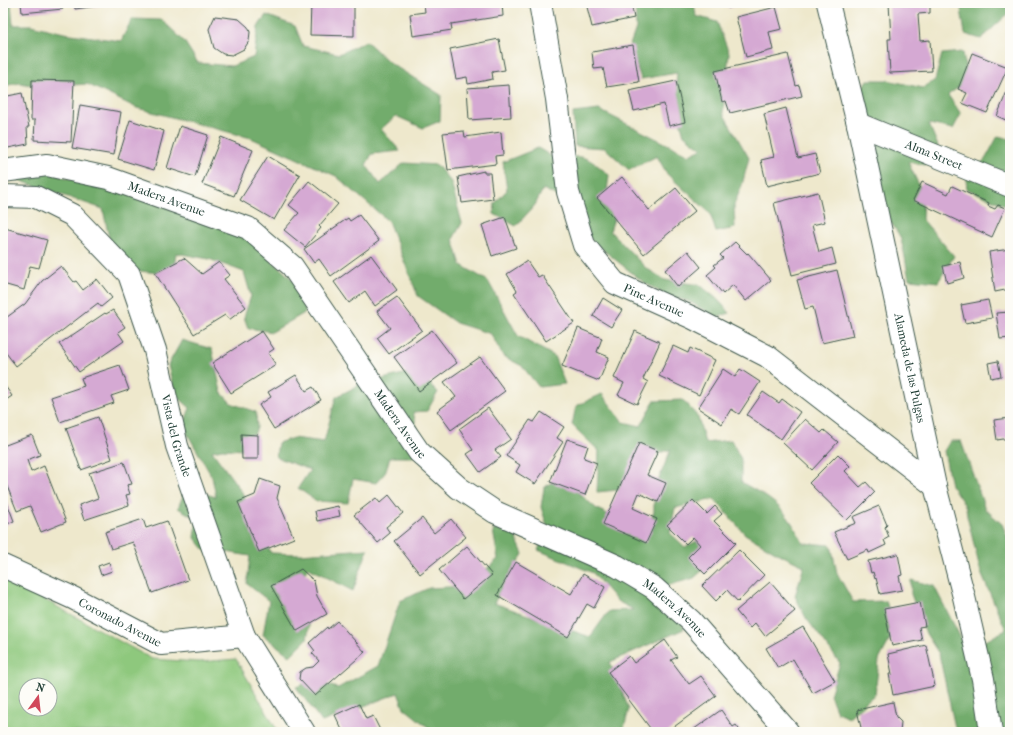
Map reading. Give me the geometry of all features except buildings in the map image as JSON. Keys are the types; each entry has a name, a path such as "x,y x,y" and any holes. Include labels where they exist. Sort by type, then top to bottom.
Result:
{"street":[{"name":"Pine Avenue","path":"540,3 556,99 568,192 584,245 615,283 693,318 767,356 935,486"},
{"name":"Alameda de las Pulgas","path":"828,3 858,124 935,486 964,597 983,679 991,732"},
{"name":"Alma Street","path":"858,124 1010,186"},
{"name":"Madera Avenue","path":"3,171 48,165 108,178 248,228 292,266 419,452 459,488 495,512 617,566 654,588 691,621 788,732"},
{"name":"Vista del Grande","path":"3,196 36,197 72,215 129,274 155,350 177,446 244,636 304,732"},
{"name":"Coronado Avenue","path":"3,566 73,598 161,644 244,636"}],"green space":[{"path":"3,3 11,3 13,25 31,25 64,33 121,41 132,19 162,20 184,41 198,63 232,66 254,57 258,27 266,15 295,26 303,46 339,54 366,41 390,63 441,95 440,121 423,128 396,116 381,129 400,151 372,154 366,165 380,184 404,163 437,165 451,182 462,223 453,239 461,265 488,281 518,336 554,356 565,384 539,387 522,366 503,356 491,334 456,323 418,296 388,221 336,176 251,138 137,108 87,84 43,87 20,83 3,86"},
{"path":"635,3 694,3 696,16 717,22 729,53 723,113 749,158 742,185 734,205 735,228 716,232 710,213 667,174 657,156 629,170 605,148 575,146 573,113 599,110 689,155 702,149 684,135 675,103 677,73 641,79 630,45 636,28"},
{"path":"964,3 1010,3 1010,12 981,39 965,34 961,9"},
{"path":"963,52 967,81 948,95 961,114 953,129 929,124 938,146 925,165 908,162 923,194 922,219 954,256 938,282 909,279 900,237 883,204 877,182 876,161 886,124 861,112 860,91 867,80 887,80 923,88 935,80 942,54"},
{"path":"998,136 1010,139 1010,181 1007,191 1010,207 967,189 966,180 986,158"},
{"path":"538,148 556,159 579,157 590,160 609,175 606,199 616,212 610,231 646,268 665,280 700,285 717,299 730,313 717,317 688,301 665,295 642,281 592,241 559,197 543,189 535,205 516,226 494,214 495,203 507,190 503,162"},
{"path":"45,172 125,193 242,233 293,280 306,312 272,332 248,328 244,317 251,296 244,272 209,259 176,253 173,274 137,271 110,243 103,209 15,179"},
{"path":"182,340 212,349 221,392 231,403 256,412 257,428 247,450 222,449 212,451 242,492 255,523 271,553 300,554 368,549 353,591 309,568 292,586 313,603 307,639 290,656 263,635 269,601 247,584 250,556 226,552 209,555 195,538 197,519 178,508 186,488 216,497 212,477 183,426 190,408 175,394 168,365"},
{"path":"416,371 438,392 427,411 413,412 419,436 413,457 390,457 385,473 376,483 353,479 348,503 316,501 298,488 310,470 276,457 278,443 293,438 324,442 336,397 361,384"},
{"path":"602,394 623,422 641,426 654,401 683,400 698,417 705,443 731,440 741,459 741,482 762,494 778,506 797,531 803,543 831,545 837,573 853,602 886,601 895,630 879,660 875,694 849,717 837,712 830,695 840,663 806,618 795,596 804,566 777,553 745,534 714,499 675,508 670,533 685,547 701,539 718,556 694,578 666,586 684,629 610,662 629,709 623,732 434,732 404,708 398,693 322,722 296,687 312,681 338,688 378,666 400,601 429,588 467,586 498,559 493,530 513,531 523,554 494,603 590,637 609,611 634,610 617,601 593,573 538,550 548,529 541,507 544,488 559,476 597,509 645,532 654,512 654,491 671,449 648,457 629,489 597,492 599,451 572,425 576,406"},
{"path":"950,441 961,441 985,509 1002,524 1010,544 1010,732 956,732 939,654 925,632 911,594 911,580 934,586 967,650 1006,630 981,573 966,507 951,485 944,451"},
{"path":"7,579 152,659 199,662 236,659 278,732 3,732 3,581"}]}
